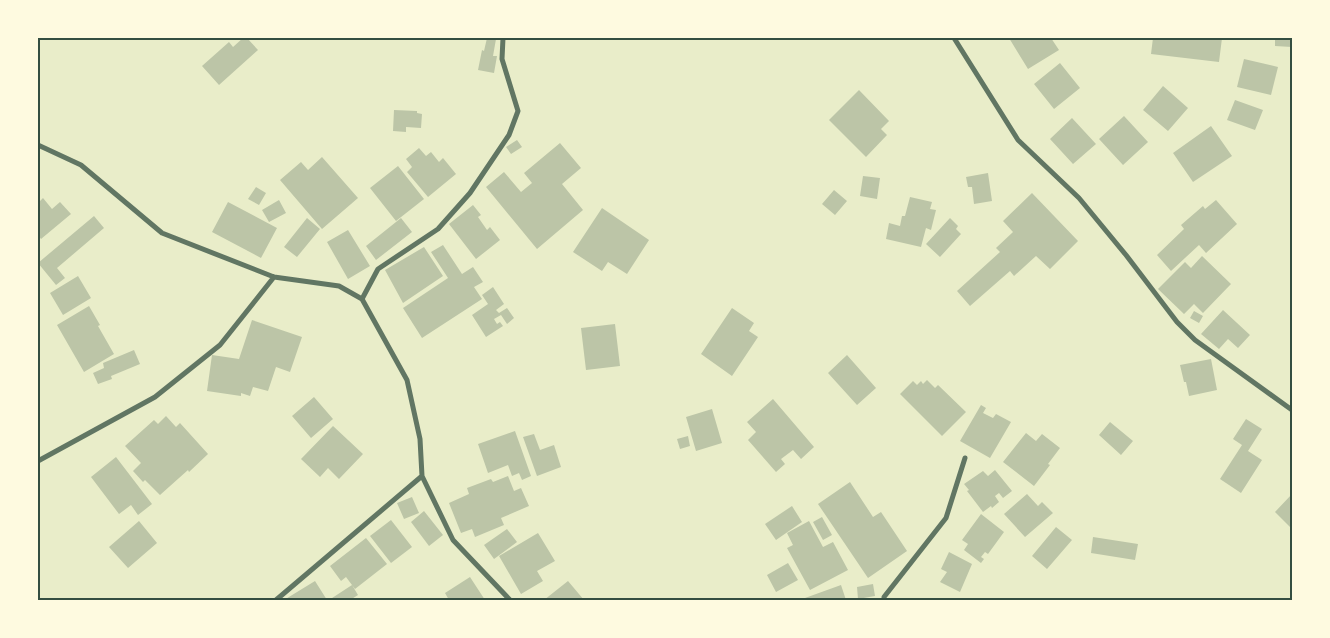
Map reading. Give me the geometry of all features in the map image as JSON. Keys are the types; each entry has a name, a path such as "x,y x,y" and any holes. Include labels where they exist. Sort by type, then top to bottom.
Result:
{"street":[{"path":"362,299 378,269 438,229 470,193 509,135 518,111 502,59 503,38"},
{"path":"954,38 1018,140 1079,198 1126,254 1177,322 1195,340 1292,410"},
{"path":"38,145 81,165 162,234 274,277 340,286 362,299 407,380 420,439 422,476 453,540 510,600"},
{"path":"38,461 155,397 220,345 274,277"},
{"path":"884,600 884,597 946,518 965,458"},
{"path":"276,600 422,476"}],"building":[{"path":"243,38 247,38 258,50 219,85 202,66 229,42 233,47"},
{"path":"487,38 496,39 493,56 497,56 494,73 478,70 482,50 484,51"},
{"path":"1009,38 1051,38 1059,50 1028,69"},
{"path":"1153,38 1222,38 1219,62 1151,54"},
{"path":"1275,38 1292,38 1292,47 1275,46"},
{"path":"1244,59 1278,67 1271,95 1237,87"},
{"path":"1060,63 1080,88 1054,109 1034,84"},
{"path":"1163,86 1188,108 1168,131 1143,110"},
{"path":"859,90 889,121 881,129 887,135 866,157 829,120"},
{"path":"1235,100 1263,110 1255,130 1227,120"},
{"path":"394,110 417,111 417,113 422,114 421,128 406,127 406,132 393,131"},
{"path":"1124,116 1148,142 1123,165 1099,139"},
{"path":"1072,118 1096,144 1073,164 1050,139"},
{"path":"1211,126 1232,156 1193,182 1173,153"},
{"path":"517,140 522,147 511,154 506,147"},
{"path":"560,143 581,168 562,184 583,210 537,249 486,187 504,172 521,192 532,183 524,173"},
{"path":"419,148 426,156 431,152 439,162 443,158 456,174 428,197 407,172 412,167 406,159"},
{"path":"322,157 358,198 322,229 280,180 301,162 308,170"},
{"path":"398,166 424,199 396,221 370,188"},
{"path":"988,173 992,201 974,204 972,187 968,187 966,177"},
{"path":"863,176 880,178 877,199 860,196"},
{"path":"256,187 266,193 259,205 248,199"},
{"path":"834,190 847,201 835,215 822,204"},
{"path":"1032,193 1078,241 1050,269 1036,256 1014,276 1010,271 970,306 957,291 1000,252 996,248 1013,232 1003,221"},
{"path":"910,197 932,202 930,209 936,210 931,230 926,228 921,247 886,239 889,223 900,226"},
{"path":"43,198 52,209 60,202 71,214 41,239 38,235 38,203"},
{"path":"279,200 286,213 269,222 262,210"},
{"path":"1216,200 1237,224 1206,253 1199,245 1171,271 1157,255 1184,229 1181,225 1203,206 1205,209"},
{"path":"228,202 277,228 261,258 212,232"},
{"path":"473,205 481,215 478,217 487,230 490,227 500,240 476,259 449,224"},
{"path":"602,208 649,240 627,274 608,262 602,271 573,252"},
{"path":"94,216 104,228 57,268 65,278 56,285 38,263"},
{"path":"307,218 320,229 297,257 284,247"},
{"path":"401,218 412,232 376,260 366,246"},
{"path":"950,218 958,226 956,229 961,234 940,257 926,244"},
{"path":"348,230 370,266 348,279 327,242"},
{"path":"443,245 462,274 473,267 483,282 474,287 482,299 422,338 403,308 448,278 431,252"},
{"path":"424,247 443,276 403,303 385,270"},
{"path":"1202,256 1231,284 1203,313 1194,304 1184,314 1158,289 1185,262 1191,268"},
{"path":"78,276 91,298 63,315 50,293"},
{"path":"493,287 504,304 496,310 499,313 507,308 514,318 507,324 501,315 494,319 497,324 500,322 503,326 486,337 472,315 488,304 482,295"},
{"path":"89,306 114,354 84,372 57,325"},
{"path":"732,308 754,323 749,331 758,337 732,376 701,354"},
{"path":"1223,310 1250,335 1238,348 1228,339 1219,349 1201,334"},
{"path":"1194,311 1203,316 1199,323 1190,318"},
{"path":"252,320 302,337 290,372 276,367 268,391 253,387 250,396 241,393 241,396 207,391 212,355 239,359"},
{"path":"615,324 620,366 586,370 581,328"},
{"path":"134,350 140,364 111,376 112,379 98,384 93,373 104,368 103,363"},
{"path":"847,355 876,388 857,405 828,373"},
{"path":"1211,359 1217,390 1189,396 1180,365"},
{"path":"927,380 935,388 938,385 966,412 942,436 900,394 913,381 917,385 921,381 923,384"},
{"path":"314,397 333,419 311,438 292,416"},
{"path":"773,399 814,447 801,459 793,450 781,459 785,464 776,472 748,440 756,432 747,422"},
{"path":"981,405 986,408 983,413 993,418 996,414 1011,422 990,458 960,441"},
{"path":"712,409 722,443 696,451 686,417"},
{"path":"166,416 176,427 180,423 208,454 160,495 145,480 143,482 133,471 141,463 125,446 154,420 158,424"},
{"path":"1246,419 1262,429 1248,451 1262,460 1241,493 1220,479 1242,445 1233,439"},
{"path":"1110,422 1133,441 1121,455 1099,435"},
{"path":"333,426 363,454 339,479 328,468 320,477 301,459"},
{"path":"515,431 531,476 522,480 519,473 512,476 508,465 488,473 478,444"},
{"path":"1026,433 1036,441 1042,434 1060,448 1034,486 1003,462"},
{"path":"534,434 540,450 554,445 561,467 537,476 523,437"},
{"path":"688,436 690,446 680,449 677,439"},
{"path":"116,457 152,504 138,515 131,505 119,514 91,477"},
{"path":"995,470 1012,491 1003,498 999,493 995,496 999,502 983,512 964,484 983,471 988,476"},
{"path":"508,476 514,491 521,488 529,506 501,518 504,525 475,537 472,529 461,533 449,503 469,494 467,488 491,479 493,482"},
{"path":"850,482 873,517 881,512 907,551 868,578 818,504"},
{"path":"1027,494 1038,506 1042,502 1053,513 1025,537 1004,514"},
{"path":"1292,494 1292,529 1275,512"},
{"path":"412,497 419,513 404,519 397,503"},
{"path":"792,506 802,522 776,540 765,524"},
{"path":"424,511 443,535 429,546 411,522"},
{"path":"981,514 1004,532 988,554 985,552 981,557 984,559 981,563 964,550 968,544 962,540"},
{"path":"822,517 832,535 823,540 813,522"},
{"path":"391,520 412,547 391,563 370,536"},
{"path":"139,521 157,543 128,568 109,547"},
{"path":"809,521 823,547 833,542 848,570 810,590 787,548 793,545 787,533"},
{"path":"1056,527 1072,540 1047,569 1032,556"},
{"path":"507,529 517,542 494,559 484,545"},
{"path":"538,533 555,561 537,571 543,581 521,594 499,556"},
{"path":"1093,537 1138,544 1135,560 1091,553"},
{"path":"366,538 387,564 355,589 346,577 341,581 330,566"},
{"path":"949,552 972,564 960,592 940,582 947,572 941,569"},
{"path":"788,563 798,580 776,592 767,575"},
{"path":"470,577 485,600 449,600 445,593"},
{"path":"315,581 327,600 284,600"},
{"path":"568,581 584,600 544,600"},
{"path":"873,584 875,596 858,599 857,587"},
{"path":"352,585 358,595 350,600 329,600"},
{"path":"841,585 846,600 806,600 805,598"}]}
